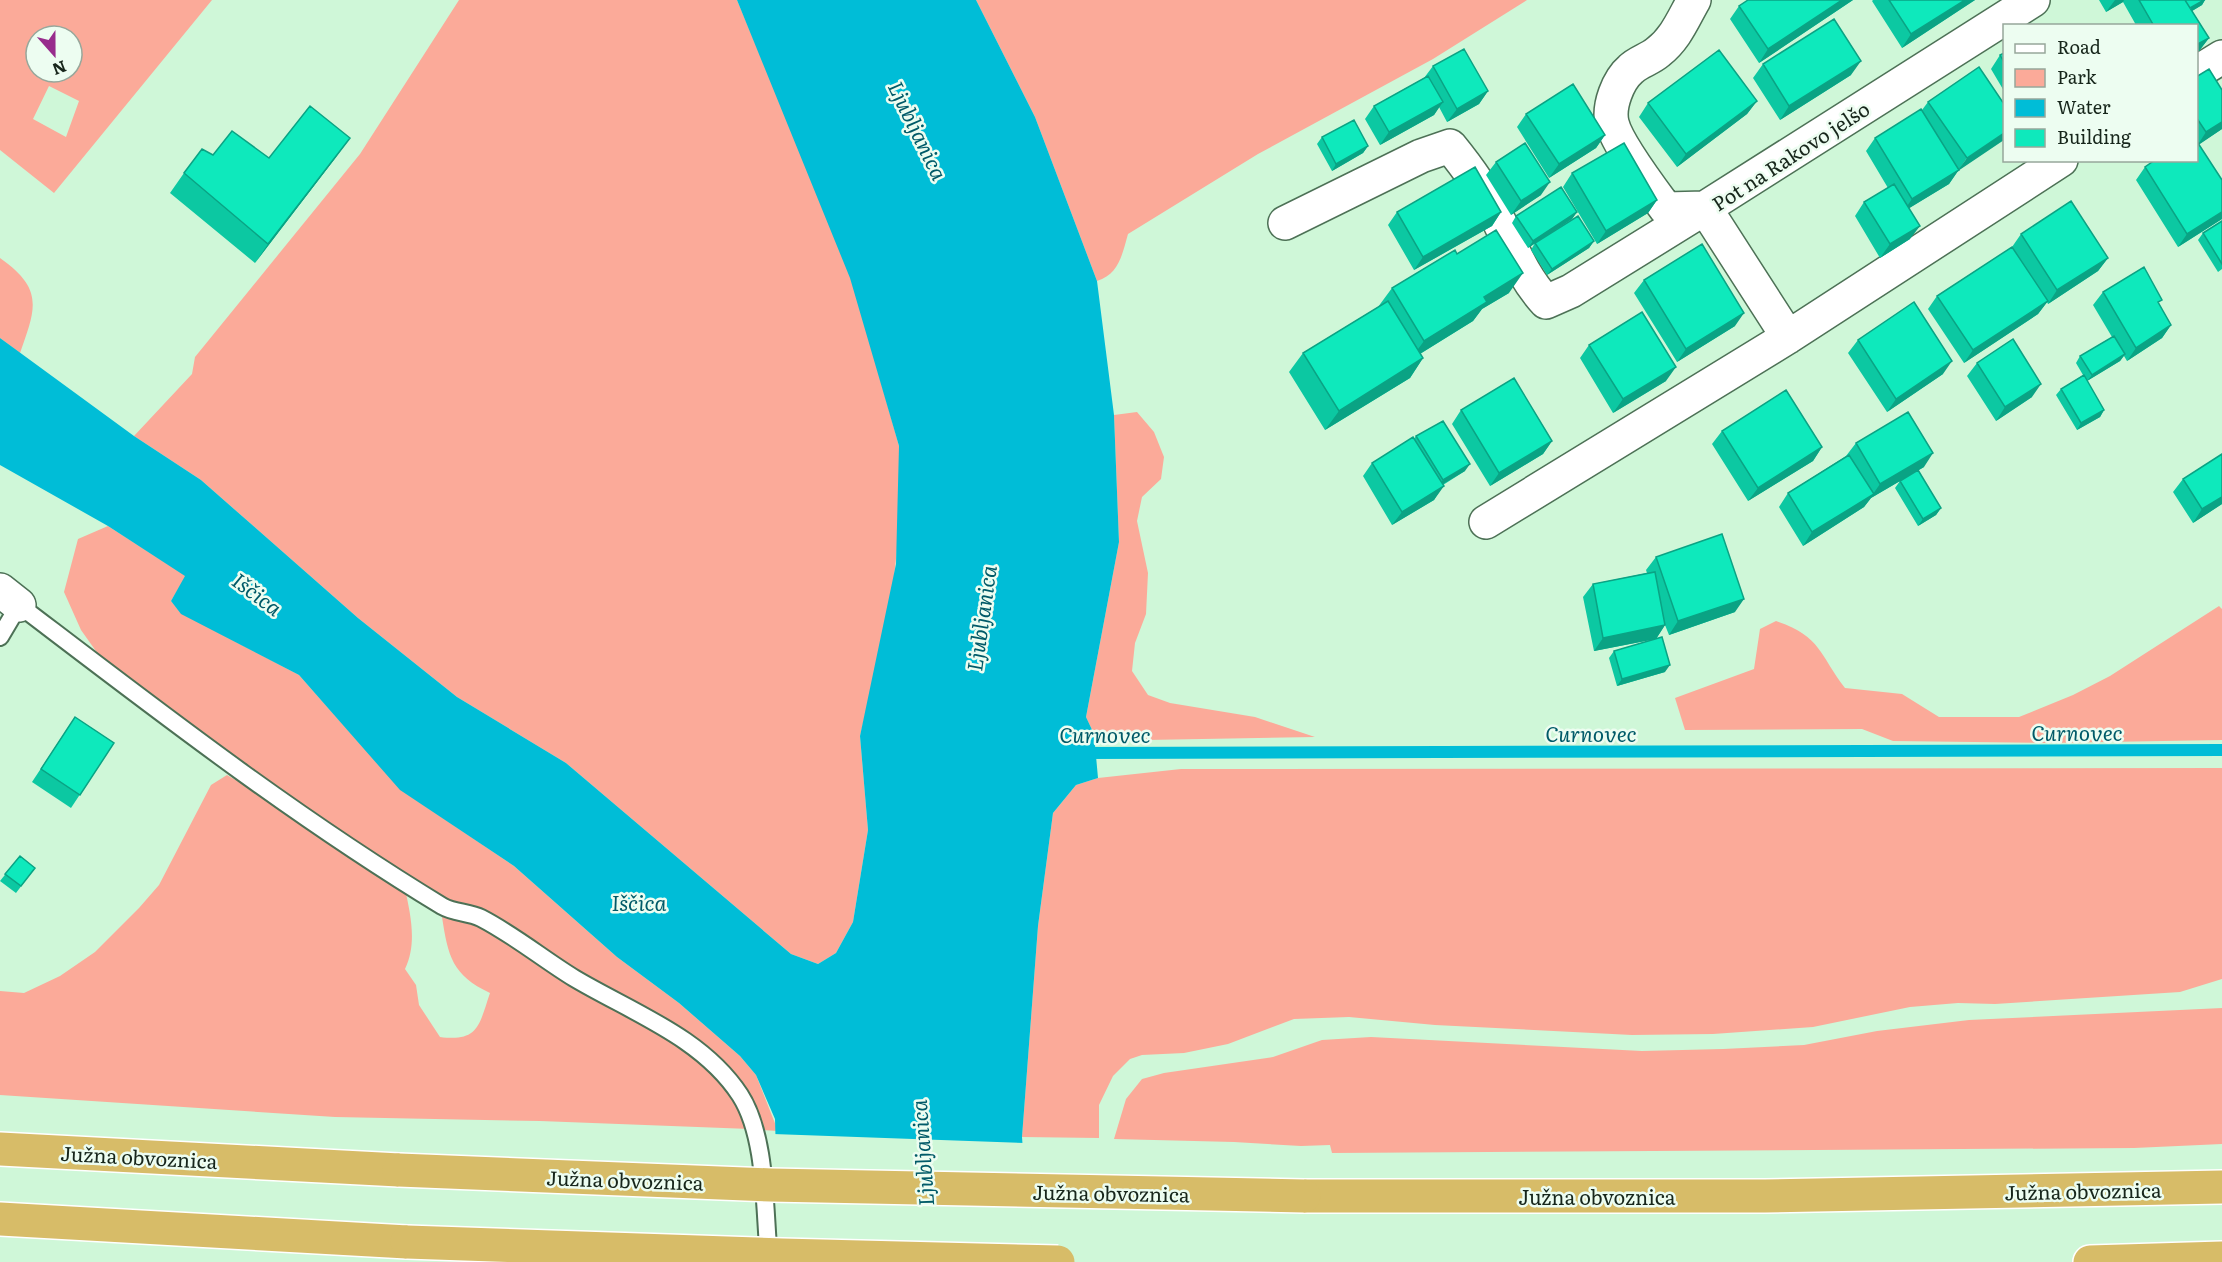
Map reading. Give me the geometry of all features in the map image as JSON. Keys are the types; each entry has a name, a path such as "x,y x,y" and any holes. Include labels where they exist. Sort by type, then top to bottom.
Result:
{"highway":[{"name":"Južna obvoznica","path":"0,1149 399,1170 771,1185 1304,1196 1766,1196 2222,1186"},
{"path":"0,1219 407,1242 782,1256 1058,1262"},
{"path":"2090,1262 2222,1258"}],"street":[{"path":"1694,0 1677,34 1658,53 1630,69 1616,92 1612,109 1612,124 1638,170 1666,209 1705,208"},
{"name":"Pot na Rakovo jelšo","path":"1788,337 1705,208 2033,0"},
{"path":"2198,72 2222,57"},
{"path":"1285,223 1421,156 1450,146 1471,171 1496,213 1528,283 1546,302 1571,291 1705,208"},
{"path":"1486,522 1788,337 2058,162"}],"lane":[{"path":"0,637 9,597 234,769 332,836 446,908 480,917 604,995 663,1026 701,1051 740,1095 757,1134 769,1262"}],"green space":[{"path":"0,0 212,0 54,193 0,150","holes":["49,86 79,101 66,137 33,119"]},
{"path":"459,0 737,0 848,265 899,446 899,530 891,606 860,736 868,830 853,922 836,953 818,964 791,954 566,763 457,697 358,618 201,480 134,436 192,374 195,357 360,154"},
{"path":"976,0 1527,0 1433,59 1258,154 1128,234 1115,269 1097,281 1035,117"},
{"path":"0,258 14,269 30,290 32,311 30,324 20,353 0,338"},
{"path":"1137,412 1154,432 1164,457 1161,479 1142,497 1137,521 1148,573 1146,614 1135,643 1132,671 1148,695 1170,703 1255,717 1315,737 1146,740 1094,734 1086,717 1119,542 1114,415"},
{"path":"108,526 186,576 171,601 181,613 299,675 401,790 514,866 617,957 679,1003 740,1056 756,1075 778,1131 762,1130 724,1065 688,1033 655,1013 611,994 477,907 453,902 422,886 285,796 103,661 81,630 64,592 78,539"},
{"path":"2219,606 2222,609 2222,740 2046,743 1893,741 1862,729 1685,730 1675,698 1754,669 1760,629 1776,621 1791,627 1811,640 1845,688 1902,694 1939,717 2019,717 2073,695 2110,676"},
{"path":"2222,768 2222,979 2180,992 1910,1007 1813,1027 1713,1034 1632,1035 1435,1025 1349,1017 1294,1019 1228,1044 1184,1053 1142,1055 1130,1059 1113,1076 1099,1105 1099,1138 1022,1137 1038,926 1053,813 1076,785 1098,778 1181,769"},
{"path":"227,775 405,889 412,940 405,969 416,985 419,1005 440,1037 463,1037 470,1034 480,1022 490,993 467,979 454,963 442,917 475,923 654,1026 712,1069 737,1101 750,1129 540,1121 335,1117 0,1095 0,991 24,993 60,976 95,952 159,885 211,785"},
{"path":"2222,1008 2222,1144 2134,1148 1332,1153 1330,1145 1301,1146 1114,1139 1126,1099 1142,1079 1164,1073 1273,1057 1322,1040 1371,1037 1642,1051 1723,1049 1804,1045 1877,1031 1969,1020"}],"water":[{"path":"737,0 976,0 1035,117 1097,281 1114,415 1119,542 1086,717 1094,734 1098,778 1076,785 1053,813 1038,926 1022,1137 1031,1262 779,1262 775,1119 756,1075 740,1056 679,1003 617,957 514,866 400,790 299,675 181,614 171,601 185,576 108,526 0,465 0,338 134,436 201,480 358,618 457,697 566,763 791,954 818,964 836,953 853,922 868,830 860,736 896,564 899,446 850,278"}],"pier":[{"path":"773,1134 1025,1143 1034,1262 776,1262"}],"building":[{"path":"1748,0 1842,0 1768,49 1739,6"},
{"path":"1889,0 1965,0 1911,34"},
{"path":"2139,0 2185,0 2209,38 2198,44 2198,24 2153,24"},
{"path":"2185,0 2204,0 2190,8"},
{"path":"1834,19 1861,61 1789,106 1763,64"},
{"path":"1464,49 1488,91 1457,109 1433,66"},
{"path":"1719,50 1757,101 1686,154 1648,103"},
{"path":"1979,67 2003,103 2003,134 1967,158 1928,102"},
{"path":"2209,69 2222,90 2222,122 2206,132 2198,120 2198,76"},
{"path":"1428,76 1443,102 1389,132 1374,106"},
{"path":"1573,84 1605,135 1559,164 1526,114"},
{"path":"310,106 350,138 268,244 184,173 202,149 213,155 232,131 269,158"},
{"path":"1921,109 1959,170 1912,199 1875,138"},
{"path":"1354,120 1368,146 1336,164 1322,137"},
{"path":"1525,143 1550,182 1521,201 1496,162"},
{"path":"1624,143 1657,200 1606,231 1572,173"},
{"path":"2198,143 2222,180 2222,212 2187,234 2145,167 2152,162 2198,162"},
{"path":"1475,167 1501,212 1423,257 1397,212"},
{"path":"1894,184 1920,226 1890,244 1864,202"},
{"path":"1561,187 1577,212 1533,241 1516,216"},
{"path":"2071,201 2108,258 2057,290 2021,234"},
{"path":"1578,216 1594,241 1552,269 1535,243"},
{"path":"2222,221 2222,264 2203,233"},
{"path":"1496,230 1523,273 1484,297 1487,302 1424,341 1392,288 1455,250 1457,254"},
{"path":"1702,244 1744,313 1686,349 1644,280"},
{"path":"2012,247 2048,301 1973,350 1937,296"},
{"path":"2144,267 2162,300 2158,302 2171,325 2136,348 2103,292"},
{"path":"1388,301 1423,358 1339,411 1303,353"},
{"path":"1914,302 1952,361 1896,399 1858,340"},
{"path":"1642,312 1676,367 1623,399 1589,345"},
{"path":"2114,336 2125,354 2092,375 2080,356"},
{"path":"2013,339 2041,384 2005,407 1977,363"},
{"path":"2084,375 2104,410 2081,423 2061,389"},
{"path":"1514,378 1552,441 1499,473 1461,410"},
{"path":"1786,390 1822,447 1758,488 1722,431"},
{"path":"1908,412 1933,453 1880,484 1856,443"},
{"path":"1443,421 1470,464 1443,480 1416,436"},
{"path":"1413,437 1444,486 1402,512 1372,463"},
{"path":"2222,454 2222,497 2202,509 2183,479"},
{"path":"1849,455 1874,494 1812,532 1788,493"},
{"path":"1918,470 1941,508 1923,519 1900,481"},
{"path":"1722,534 1744,599 1678,621 1656,557"},
{"path":"1655,572 1665,625 1603,638 1593,584"},
{"path":"1662,637 1670,665 1622,679 1614,651"},
{"path":"75,717 114,743 80,795 41,769"},
{"path":"20,856 35,868 21,886 5,874"}],"waterway":[{"name":"Curnovec","path":"1080,753 2222,750"}],"water label":[{"name":"Ljubljanica","path":"919,130"},
{"name":"Iščica","path":"258,593"},
{"name":"Ljubljanica","path":"980,618"},
{"name":"Iščica","path":"639,901"},
{"name":"Ljubljanica","path":"921,1153"}]}
